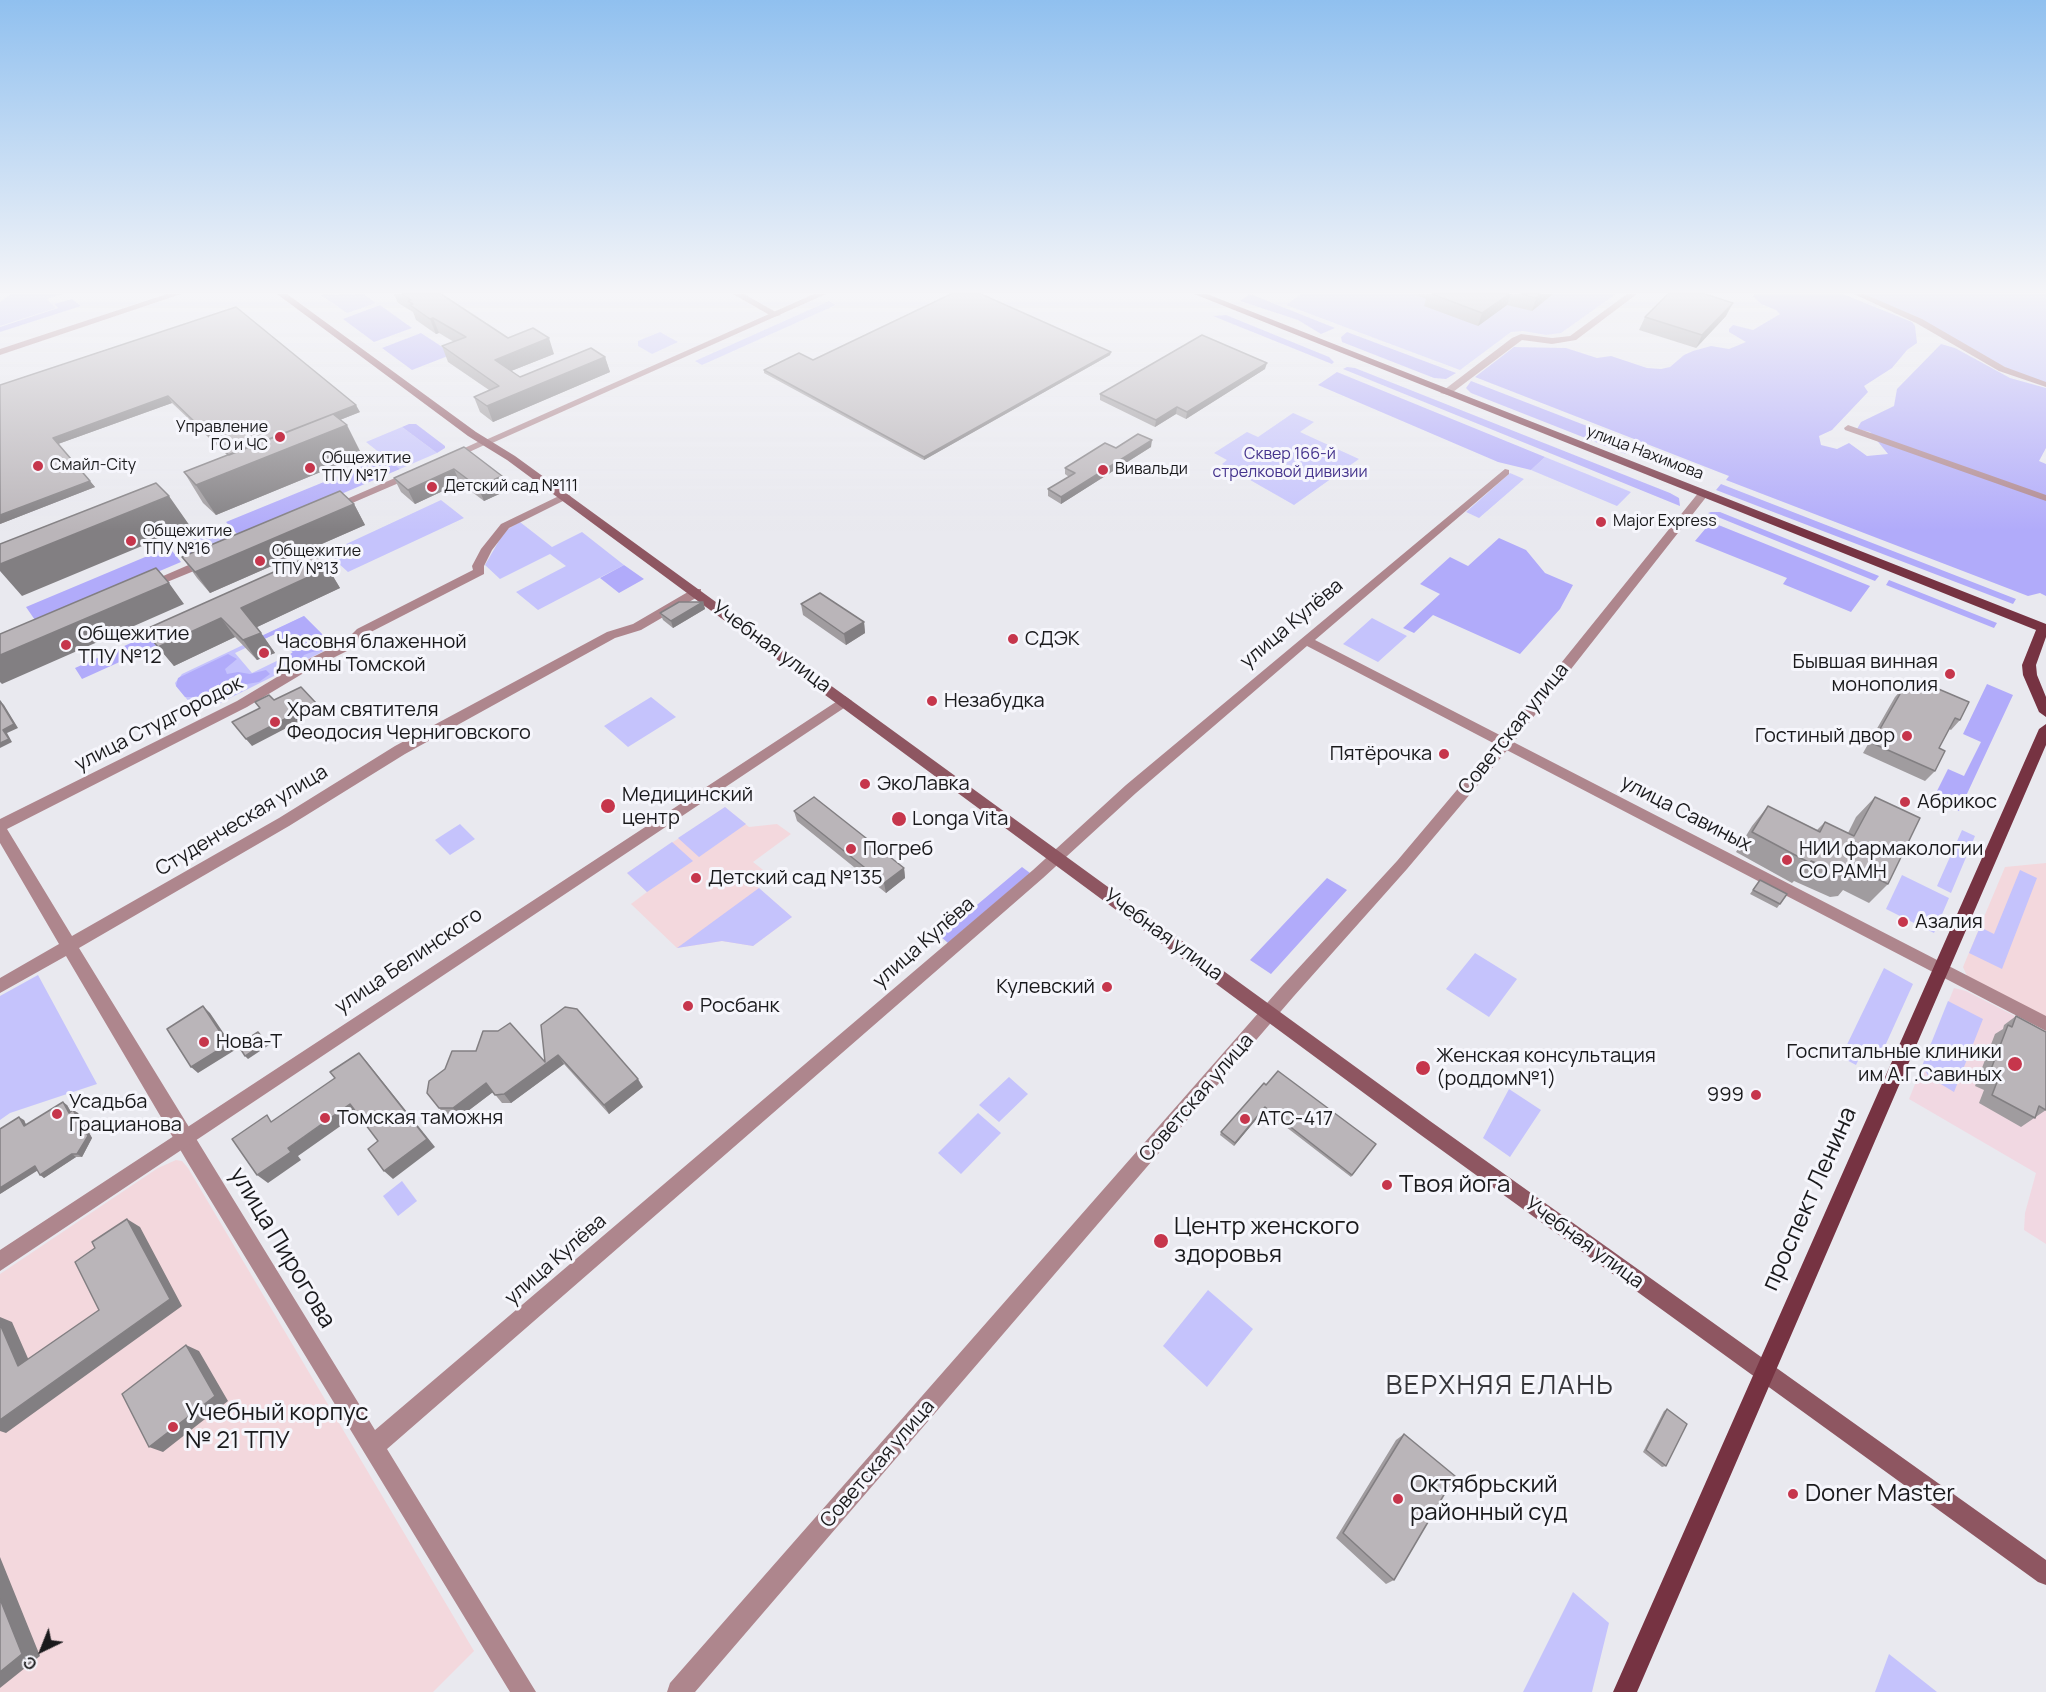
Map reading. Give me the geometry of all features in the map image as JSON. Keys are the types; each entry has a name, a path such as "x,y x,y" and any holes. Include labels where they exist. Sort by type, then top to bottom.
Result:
{"main road":[{"name":"Учебная улица","path":"390,373 697,592 1269,1014 2046,1574"},
{"name":"улица Нахимова","path":"1395,373 2044,629"},
{"path":"2044,629 2029,665 2034,689 2046,712"},
{"path":"2029,665 2046,664"},
{"name":"проспект Ленина","path":"1625,1692 2046,729"}],"street":[{"path":"443,460 644,373"},
{"path":"1445,393 1471,373"},
{"path":"2013,373 2046,385"},
{"path":"1848,428 2046,498"},
{"path":"319,513 422,469"},
{"name":"улица Кулёва","path":"372,1447 1057,858 1131,789 1505,472"},
{"name":"Советская улица","path":"679,1692 1269,1014 1374,897 1504,744 1704,494"},
{"name":"улица Студгородок","path":"0,828 242,704 302,668 350,644 361,632 480,571 478,566 487,549 505,526 565,497"},
{"path":"131,593 223,554"},
{"name":"Студенческая улица","path":"0,986 279,825 400,750 601,640 637,627 697,592"},
{"name":"улица Савиных","path":"1307,641 2046,1024"},
{"name":"улица Белинского","path":"0,1261 845,702"},
{"name":"улица Пирогова","path":"0,828 184,1138 524,1692"}],"shaded area":[{"path":"1336,373 1339,373 1545,457 1531,470 1498,462 1318,385"},
{"path":"1353,373 1367,373 1670,493 1679,498 1680,506"},
{"path":"1421,373 1456,373 1446,379 1434,378"},
{"path":"1480,373 1884,373 1864,386 1868,392 1832,430 1819,436 1821,445 1837,449 1849,443 1867,456 1888,454 1870,432 1857,429 1861,422 1894,406 1897,389 1913,373 2001,373 2010,378 2046,388 2046,448 2039,461 2046,464 2046,596 2040,593 2028,596 1726,480 1729,476 1475,377"},
{"path":"1471,381 1636,445 1626,454 1471,393 1466,388"},
{"path":"416,424 445,448 437,453 402,427"},
{"path":"385,457 400,469 240,537 226,522"},
{"path":"1721,484 2016,599 2013,604 1716,490"},
{"path":"1720,512 1879,576 1875,581 1708,513"},
{"path":"1711,522 1870,586 1851,612 1783,584 1787,578 1695,541"},
{"path":"1499,538 1526,550 1545,573 1573,585 1560,609 1520,654 1433,615 1414,633 1403,628 1440,594 1420,584 1450,557 1468,566"},
{"path":"169,547 181,562 37,623 26,607"},
{"path":"314,561 323,570 82,679 75,668"},
{"path":"624,565 644,579 619,593 600,578"},
{"path":"1889,580 1997,623 1994,628 1886,585"},
{"path":"304,616 334,646 304,655 300,661 289,665 285,658 293,652 286,645 298,639 295,636 282,642 275,634 256,643 255,639"},
{"path":"228,654 237,659 225,669 227,674 238,672 250,674 266,670 270,674 259,682 241,685 228,693 219,691 196,697 185,697 176,686 178,678"},
{"path":"1987,684 2013,695 1959,811 1933,799 1948,769 1964,776 1981,742 1963,734"},
{"name":"Детский сад №135","path":"725,807 749,827 777,824 791,834 753,862 767,873 754,884 792,917 753,946 722,941 677,948 631,904 647,892 627,873"},
{"path":"2046,863 2046,1017 1967,976 1963,967 2005,867"},
{"path":"1022,867 1030,873 948,943 940,936"},
{"path":"1327,878 1347,890 1271,974 1250,960"},
{"path":"1954,988 1966,991 2046,1032 2046,1244 2024,1230 2025,1213 2036,1173 1909,1099"},
{"path":"176,1160 182,1161 188,1168 474,1651 433,1692 0,1692 0,1274 158,1168"}],"green space":[{"path":"2018,373 2046,373 2046,383"},
{"name":"Сквер 166-й стрелковой дивизии","path":"1293,413 1314,422 1300,432 1359,459 1294,505 1222,464 1227,460 1214,453 1247,432 1258,437"},
{"path":"402,427 437,453 400,469 366,442"},
{"path":"1545,457 1631,492 1617,506 1531,470"},
{"path":"1510,473 1524,479 1479,518 1466,512"},
{"path":"441,500 464,518 348,572 327,553"},
{"path":"520,522 552,547 582,532 624,565 538,610 516,592 566,566 550,554 500,579 485,565 508,529"},
{"path":"222,528 233,539 186,559 176,547"},
{"path":"304,616 334,646 220,703 212,694 191,704 175,683 182,674","holes":["275,634 293,653 252,673 235,653"]},
{"path":"1372,618 1407,636 1378,662 1343,644"},
{"path":"651,697 676,717 628,747 604,726"},
{"path":"725,807 746,824 699,857 678,838"},
{"path":"460,824 475,839 450,855 435,840"},
{"path":"1962,830 1975,836 1951,893 1937,886"},
{"path":"672,842 693,861 647,892 627,873"},
{"path":"2020,870 2037,878 2002,969 1969,953 1980,927 1994,934"},
{"path":"1902,875 1949,898 1934,933 1886,909"},
{"path":"759,888 792,917 753,946 722,941 677,948"},
{"path":"1475,953 1517,979 1489,1017 1446,989"},
{"path":"1884,968 1913,984 1885,1046 1878,1049 1866,1044 1856,1065 1841,1057"},
{"path":"38,975 97,1084 10,1113 0,1120 0,996"},
{"path":"1948,1001 1983,1019 1954,1092 1929,1077 1922,1066"},
{"path":"1009,1077 1028,1094 999,1122 979,1105"},
{"path":"1509,1089 1541,1110 1510,1157 1483,1138"},
{"path":"978,1113 1001,1133 961,1174 938,1153"},
{"path":"402,1181 417,1201 398,1216 383,1196"},
{"path":"1208,1290 1253,1329 1207,1387 1163,1346"},
{"path":"1573,1592 1609,1623 1592,1692 1523,1692"},
{"path":"1889,1654 1937,1692 1875,1692"}],"building":[{"path":"36,373 317,373 356,405 229,455 168,396 53,438 90,481 0,515 0,385"},
{"path":"480,373 514,373 520,377 530,373 567,373 487,406 474,397 499,386"},
{"path":"769,373 1074,373 924,457"},
{"path":"1136,373 1251,373 1187,412 1177,407 1156,420 1100,394"},
{"path":"333,414 347,425 196,485 184,472"},
{"path":"1138,434 1152,440 1061,497 1048,489 1075,473 1065,468 1105,443 1116,448"},
{"path":"464,447 502,476 478,487 454,469 408,490 394,478"},
{"path":"156,483 169,496 0,564 0,544"},
{"path":"340,491 354,504 195,572 182,557"},
{"path":"314,554 328,568 241,608 261,633 243,640 221,618 158,647 144,630"},
{"path":"156,568 169,583 0,655 0,634"},
{"path":"820,593 864,622 844,634 801,604"},
{"path":"679,602 703,602 671,621 660,613"},
{"name":"Гостиный двор","path":"1922,682 1969,702 1960,720 1955,718 1939,748 1945,751 1935,771 1872,743 1904,687 1917,692"},
{"name":"Храм святителя Феодосия Черниговского","path":"301,687 316,703 246,739 232,722 260,708 255,702 269,695 274,700"},
{"path":"0,701 14,724 3,730 9,739 0,743"},
{"name":"Погреб","path":"814,797 904,868 884,883 794,811"},
{"path":"1875,797 1920,818 1888,884 1862,871 1857,876 1849,877 1811,861 1810,863 1752,832 1768,806 1820,832 1825,822 1854,836"},
{"path":"1760,880 1787,894 1780,904 1753,890"},
{"name":"Нова-Т","path":"203,1006 228,1044 191,1067 167,1029"},
{"path":"565,1007 577,1009 638,1079 604,1105 558,1055 504,1094 495,1095 486,1083 453,1108 439,1108 427,1093 429,1081 445,1069 452,1051 476,1051 483,1031 498,1031 510,1023 545,1062 541,1025"},
{"name":"Госпитальные клиники им А.Г.Савиных","path":"2016,1016 2046,1032 2046,1110 2039,1106 2035,1118 1992,1095 1997,1082 1988,1077 2008,1025 2012,1027"},
{"path":"258,1032 266,1042 245,1056 238,1045"},
{"name":"Томская таможня","path":"359,1053 427,1139 384,1171 368,1149 378,1141 350,1104 288,1148 291,1152 257,1175 232,1139 267,1115 271,1122 335,1078 330,1072"},
{"path":"1278,1071 1376,1144 1352,1175 1265,1107 1235,1143 1221,1132 1264,1083 1266,1085"},
{"path":"63,1102 69,1113 73,1110 88,1136 77,1154 72,1154 40,1175 35,1166 0,1188 0,1129 19,1117 24,1126"},
{"path":"127,1219 170,1299 0,1420 0,1324 18,1366 99,1310 75,1262 95,1248 92,1242"},
{"name":"Учебный корпус № 21 ТПУ","path":"186,1345 215,1396 149,1447 122,1394"},
{"path":"1667,1409 1687,1424 1666,1466 1646,1450"},
{"name":"Октябрьский районный суд","path":"1404,1434 1455,1476 1394,1580 1343,1533"},
{"path":"0,1599 22,1654 0,1672"}],"place":[{"name":"Управление ГО и ЧС","path":"280,437"},
{"name":"Смайл-City","path":"38,466"},
{"name":"Общежитие ТПУ №17","path":"310,468"},
{"name":"Вивальди","path":"1103,470"},
{"name":"Детский сад №111","path":"432,487"},
{"name":"Major Express","path":"1601,522"},
{"name":"Общежитие ТПУ №16","path":"131,541"},
{"name":"Общежитие ТПУ №13","path":"260,561"},
{"name":"СДЭК","path":"1013,639"},
{"name":"Общежитие ТПУ №12","path":"66,645"},
{"name":"Часовня блаженной Домны Томской","path":"264,653"},
{"name":"Бывшая винная монополия","path":"1950,674"},
{"name":"Незабудка","path":"932,701"},
{"name":"Храм святителя Феодосия Черниговского","path":"275,722"},
{"name":"Гостиный двор","path":"1907,736"},
{"name":"Пятёрочка","path":"1444,754"},
{"name":"ЭкоЛавка","path":"865,784"},
{"name":"Абрикос","path":"1905,802"},
{"name":"Медицинский центр","path":"608,806"},
{"name":"Longa Vita","path":"899,819"},
{"name":"Погреб","path":"851,849"},
{"name":"НИИ фармакологии СО РАМН","path":"1787,860"},
{"name":"Детский сад №135","path":"696,878"},
{"name":"Азалия","path":"1903,922"},
{"name":"Кулевский","path":"1107,987"},
{"name":"Росбанк","path":"688,1006"},
{"name":"Нова-Т","path":"204,1042"},
{"name":"Госпитальные клиники им А.Г.Савиных","path":"2015,1064"},
{"name":"Женская консультация (роддом№1)","path":"1423,1068"},
{"name":"999","path":"1756,1095"},
{"name":"Усадьба Грацианова","path":"57,1114"},
{"name":"Томская таможня","path":"325,1118"},
{"name":"АТС-417","path":"1245,1119"},
{"name":"Твоя йога","path":"1387,1185"},
{"name":"Центр женского здоровья","path":"1161,1241"},
{"name":"Учебный корпус № 21 ТПУ","path":"173,1427"},
{"name":"Doner Master","path":"1793,1494"},
{"name":"Октябрьский районный суд","path":"1398,1499"}],"district":[{"name":"ВЕРХНЯЯ ЕЛАНЬ","path":"1500,1386"}]}
